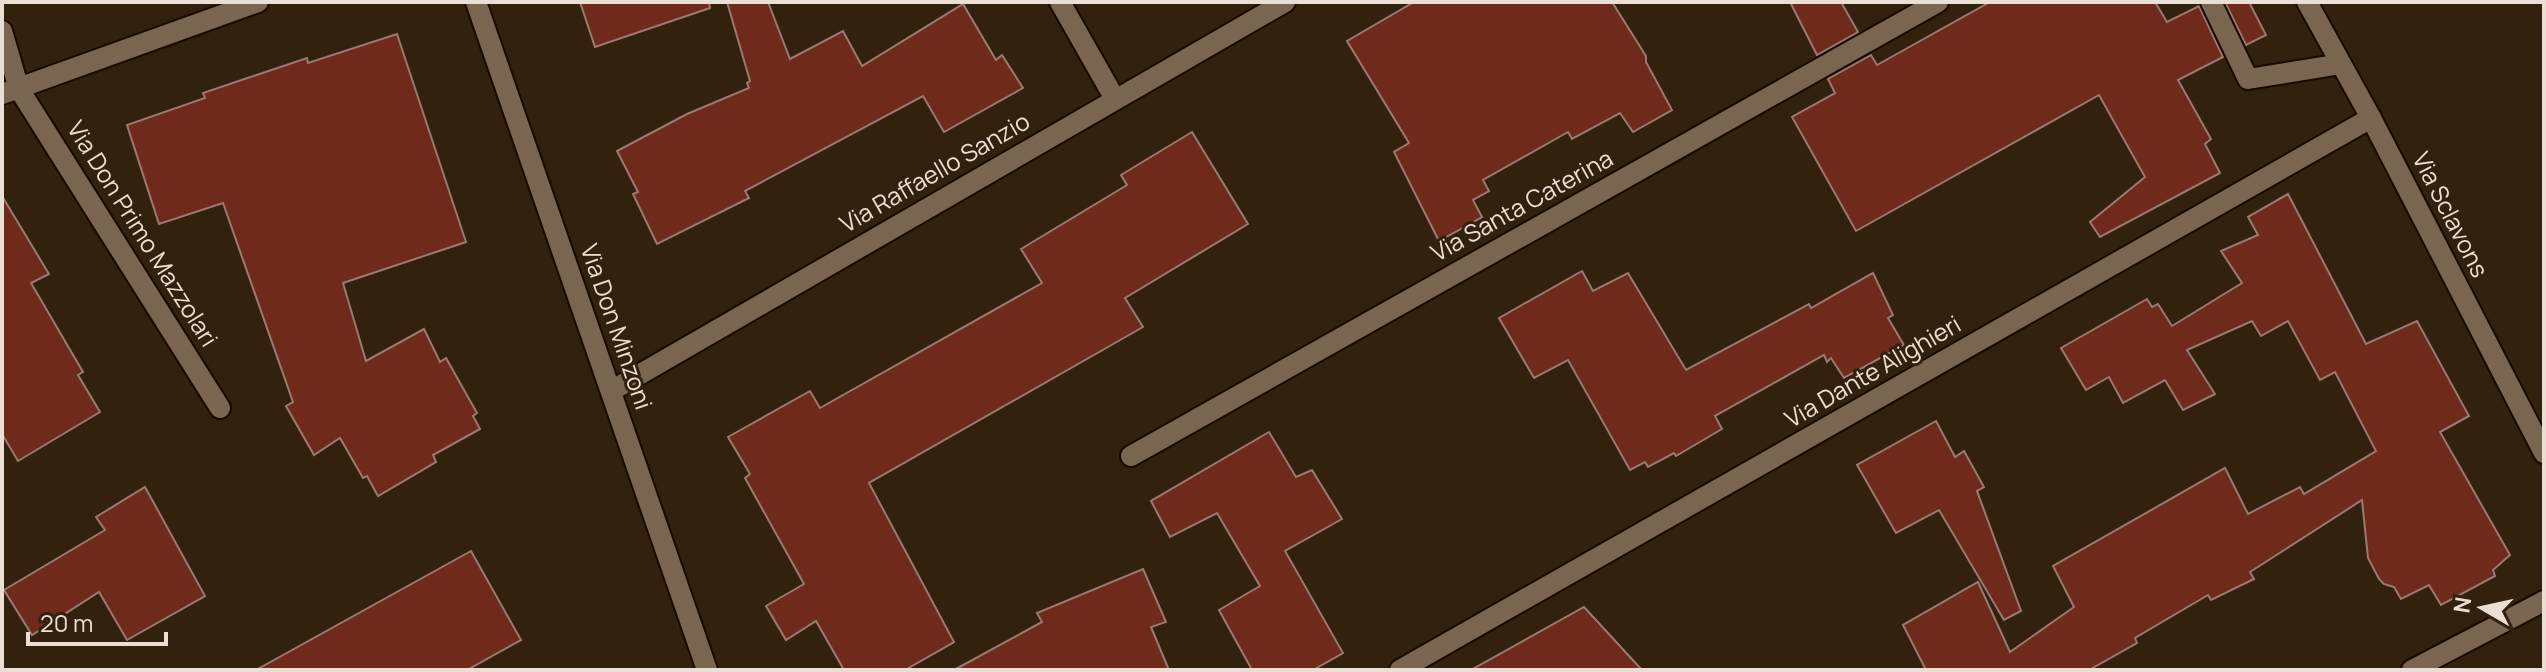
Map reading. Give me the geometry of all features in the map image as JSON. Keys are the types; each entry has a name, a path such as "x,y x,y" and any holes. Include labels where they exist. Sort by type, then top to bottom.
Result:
{"street":[{"path":"10,92 258,2"},
{"name":"Via Don Minzoni","path":"476,2 707,670"},
{"path":"1060,2 1115,99"},
{"name":"Via Raffaello Sanzio","path":"611,391 1285,2"},
{"name":"Via Santa Caterina","path":"1131,456 1938,2"},
{"path":"2211,2 2248,79 2341,64"},
{"name":"Via Sclavons","path":"2307,2 2371,118 2544,453"},
{"name":"Via Don Primo Mazzolari","path":"2,31 10,92 220,408"},
{"name":"Via Dante Alighieri","path":"1400,670 2371,118"},
{"path":"2412,670 2544,601"}],"building":[{"path":"580,2 709,2 710,8 595,47"},
{"path":"727,2 768,2 790,59 843,31 862,66 963,4 996,60 1002,55 1023,88 944,132 923,96 745,191 749,198 657,244 633,194 638,192 617,151 687,114 749,88 747,83 750,81"},
{"path":"1414,2 1612,2 1646,56 1646,62 1672,110 1633,132 1620,113 1572,139 1568,132 1483,180 1489,191 1473,200 1482,217 1439,241 1394,152 1409,143 1347,41"},
{"path":"1790,2 1841,2 1858,32 1817,55"},
{"path":"1990,2 2155,2 2167,22 2199,6 2223,57 2178,80 2211,139 2205,144 2220,173 2100,237 2090,222 2145,177 2099,95 1856,231 1792,117 1835,93 1828,79 1871,55 1877,65"},
{"path":"2225,2 2249,2 2266,35 2246,45"},
{"path":"397,34 466,242 343,283 366,361 424,329 440,362 446,358 477,413 473,416 480,429 433,455 436,462 378,496 367,476 363,478 340,438 314,455 286,406 293,402 223,203 159,224 127,125 205,98 203,93 307,58 308,63"},
{"path":"1192,132 1248,224 1125,298 1143,327 869,483 954,642 905,670 844,670 816,621 786,640 766,606 804,584 745,478 750,474 728,437 810,391 820,408 1042,283 1021,249 1127,185 1121,175"},
{"path":"2288,194 2366,344 2417,321 2469,416 2440,432 2510,555 2493,570 2495,576 2441,605 2429,585 2401,599 2394,587 2379,579 2368,558 2362,500 2250,572 2254,579 2211,600 2208,595 2135,638 2137,643 2089,670 1926,670 1903,625 1978,582 2010,652 2074,607 2053,566 2225,468 2248,514 2300,487 2304,494 2376,451 2335,372 2320,380 2288,321 2261,336 2252,321 2187,350 2215,394 2183,410 2165,380 2123,403 2109,377 2086,390 2061,348 2147,299 2152,307 2158,304 2172,326 2242,283 2221,251 2258,235 2248,217"},
{"path":"2,196 49,274 31,283 83,372 78,375 100,412 18,461 2,434"},
{"path":"1582,271 1593,291 1628,273 1686,370 1809,304 1811,308 1873,273 1893,315 1888,318 1904,345 1844,378 1831,358 1827,362 1824,355 1715,416 1722,429 1676,456 1674,453 1648,467 1645,462 1630,470 1568,360 1534,378 1499,318"},
{"path":"1936,421 1955,457 1964,451 1984,487 1977,491 2021,611 2004,620 1939,510 1896,533 1857,465"},
{"path":"1269,432 1296,477 1312,470 1342,519 1285,551 1343,653 1313,670 1252,670 1219,610 1260,586 1217,513 1170,537 1151,501"},
{"path":"145,487 205,596 127,640 99,592 32,635 4,590 105,530 96,517"},
{"path":"471,551 521,640 467,670 256,670"},
{"path":"1143,569 1166,622 1151,627 1169,670 954,670 1042,622 1037,613"},
{"path":"1584,607 1642,670 1471,670"}]}
